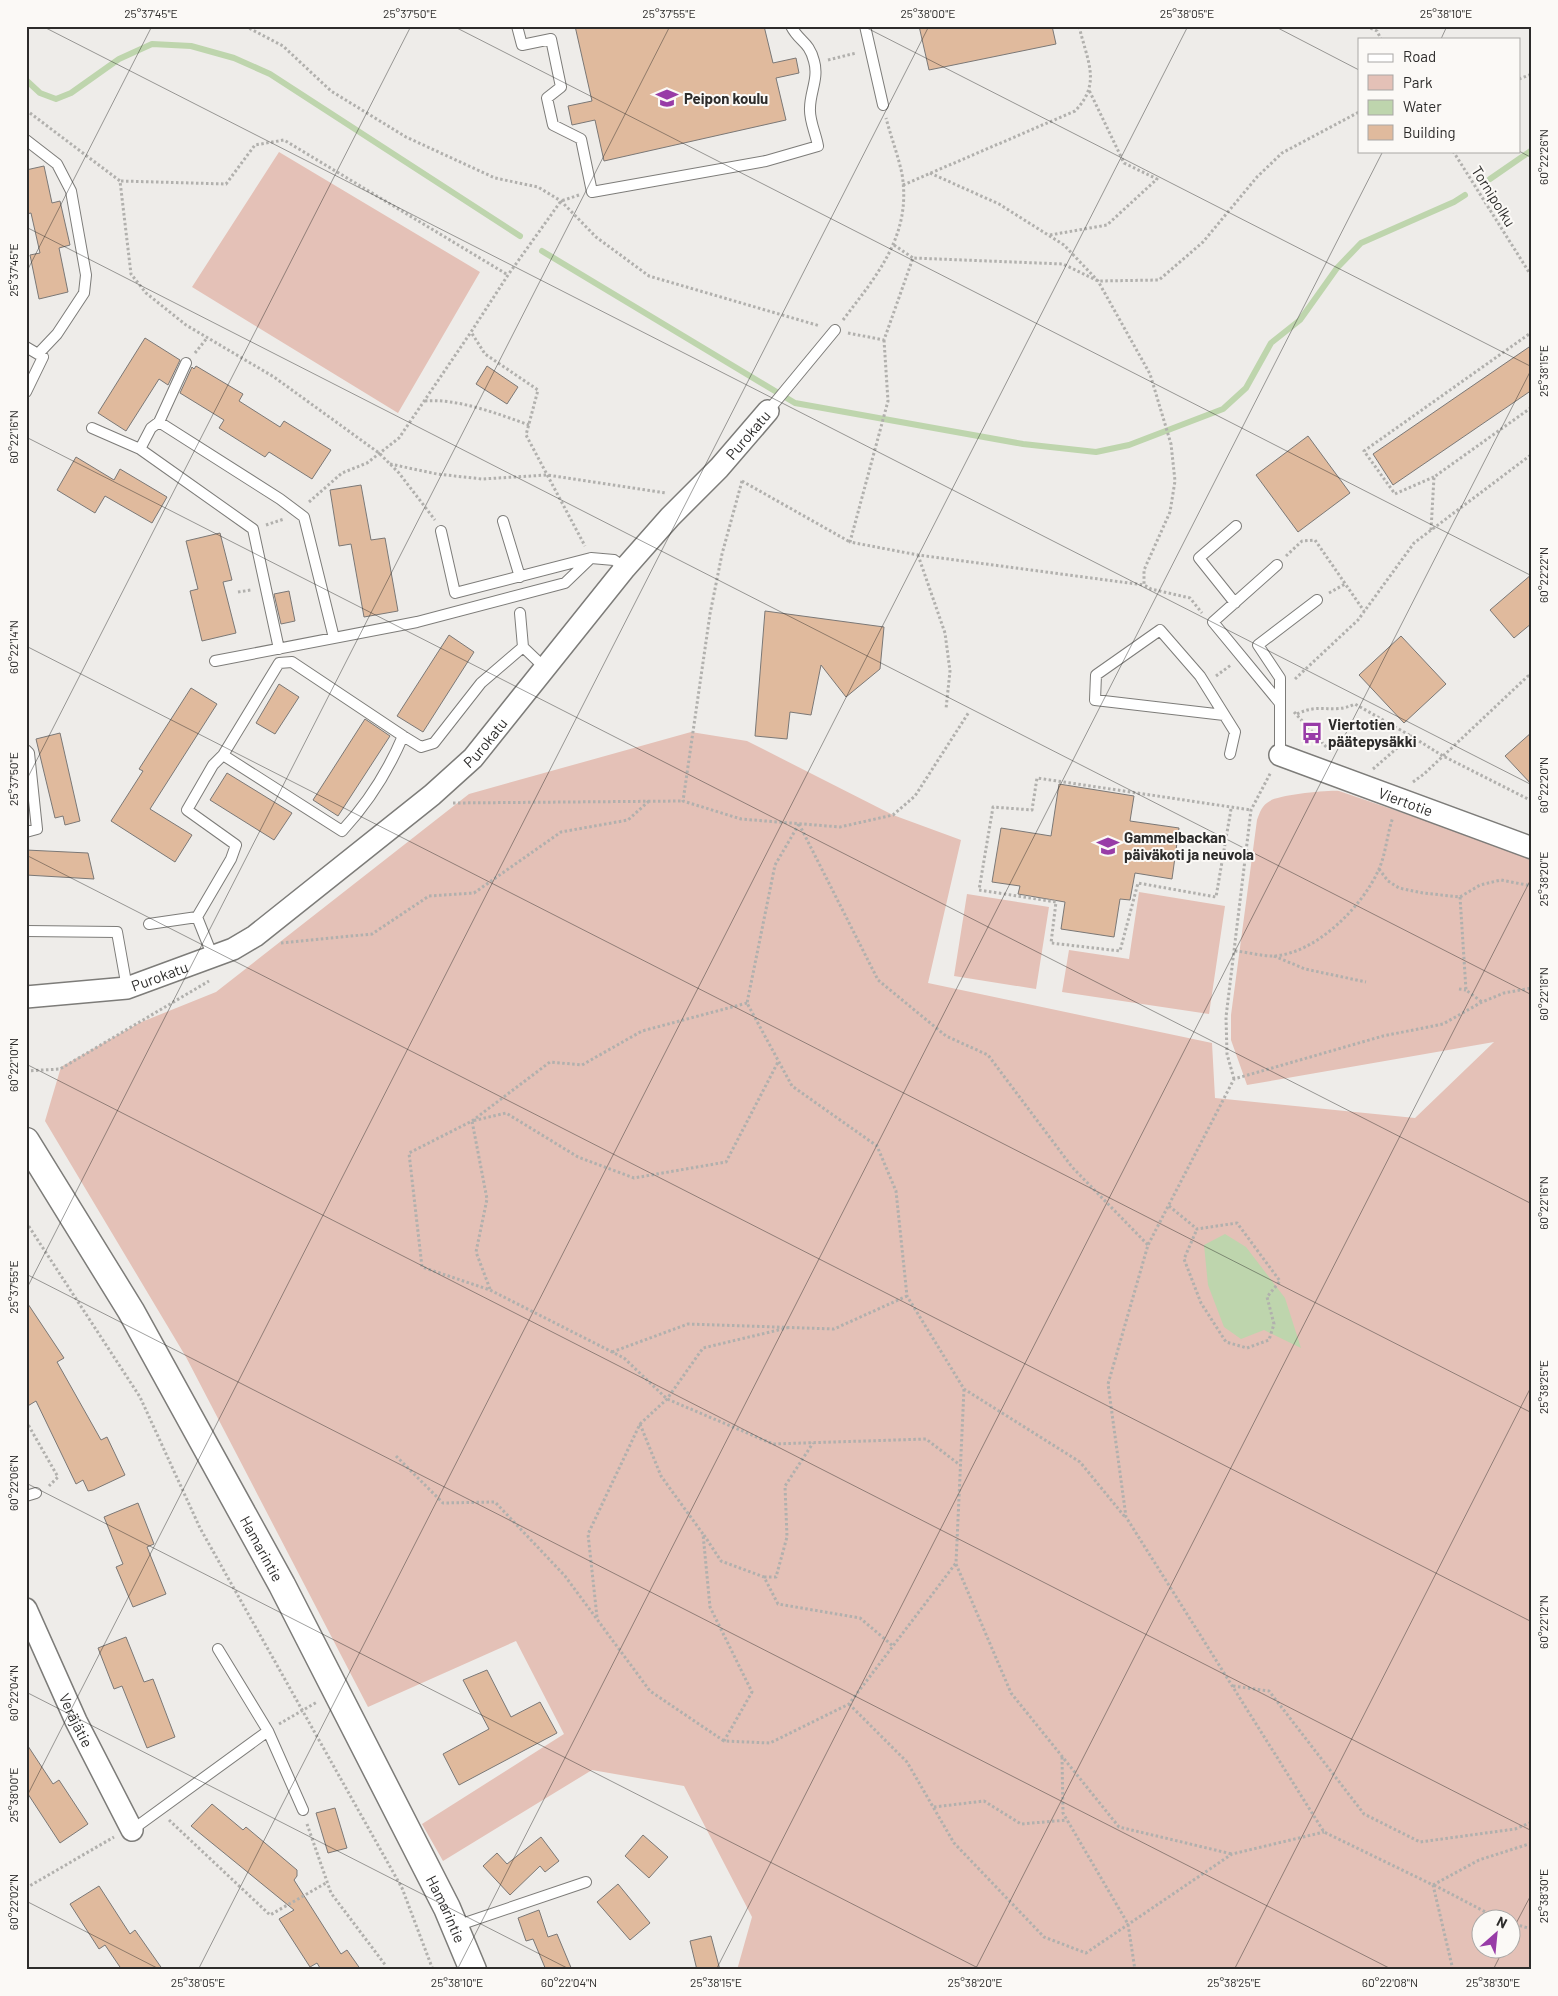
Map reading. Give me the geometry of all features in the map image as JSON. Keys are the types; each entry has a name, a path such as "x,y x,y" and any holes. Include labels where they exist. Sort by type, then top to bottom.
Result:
{"street":[{"name":"Purokatu","path":"26,997 127,988 233,949 255,936 432,795 473,758 625,568 686,500 719,468 768,411"},
{"name":"Viertotie","path":"1280,755 1532,848"},
{"name":"Hamarintie","path":"26,1141 131,1311 169,1378 337,1690 455,1926 473,1970"},
{"name":"Veräjätie","path":"26,1609 76,1721 132,1830"}],"lane":[{"path":"517,26 522,45 551,39 561,87 547,98 553,125 581,139 592,192 766,161 818,146 810,108 816,77 815,62 808,44 795,34 791,26"},
{"path":"864,26 882,106"},
{"path":"26,140 57,164 71,191 86,276 84,293 57,334 38,354"},
{"name":"Purokatu","path":"768,411 835,330"},
{"path":"26,347 43,357 26,392"},
{"path":"140,449 151,428 159,422 186,363"},
{"path":"159,422 280,499 304,517 334,638"},
{"path":"92,428 140,449 254,529 280,649"},
{"path":"503,521 520,577"},
{"path":"1235,603 1199,558 1236,526"},
{"path":"441,531 455,593 591,558 614,560 625,568"},
{"path":"215,661 417,622 565,582 591,558"},
{"path":"1278,565 1213,622 1280,702"},
{"path":"1280,755 1280,678 1258,645 1317,600"},
{"path":"520,613 523,647 545,668"},
{"path":"1224,715 1095,700 1096,675 1160,630 1205,684 1235,732 1230,754"},
{"path":"197,917 231,859 236,845 187,810 213,764 223,755 280,663 292,662 421,747 434,743 481,683 523,647"},
{"path":"223,755 342,830 354,818 397,750 403,736"},
{"path":"26,750 30,753 37,830 26,832"},
{"path":"149,924 197,917"},
{"path":"197,917 213,957"},
{"path":"26,931 117,932 127,988"},
{"path":"218,1649 268,1731 303,1810"},
{"path":"132,1830 268,1731"},
{"path":"455,1926 586,1882"}],"path":[{"path":"246,26 283,46 331,92 406,137 495,178 538,187 561,200 596,237 650,276 835,330 884,340"},
{"path":"903,185 1075,112 1087,98 1092,82 1079,26"},
{"path":"1366,26 1377,32 1380,38"},
{"path":"815,62 870,50"},
{"path":"1520,79 1532,74"},
{"path":"1050,235 1107,225 1157,179 1124,163 1089,90"},
{"path":"835,330 868,288 894,245 901,225 903,185 882,106"},
{"path":"26,110 120,181 226,184 256,145 284,140 508,275"},
{"path":"894,245 913,258 1063,264 1098,281 1159,280 1203,242 1258,177 1282,153 1358,113"},
{"name":"Tornipolku","path":"1454,152 1532,277"},
{"path":"930,173 999,204 1050,235 1064,245 1098,281 1150,374 1172,444"},
{"path":"120,181 131,274 146,293 186,325 274,377 379,453 390,463 435,520 441,531"},
{"path":"254,529 300,514 310,500 342,473 367,463 398,438 561,200"},
{"path":"850,542 886,406 884,340 913,258"},
{"path":"471,332 485,354 538,390 526,435 591,558"},
{"path":"1532,332 1364,451 1395,494 1434,477 1532,407"},
{"path":"424,401 437,400 500,414 529,425"},
{"path":"1291,683 1364,611 1414,543 1532,454"},
{"path":"390,463 437,474 482,479 546,476 676,495 686,500"},
{"path":"719,468 850,542 918,555 1144,584"},
{"path":"1430,531 1434,477"},
{"path":"683,801 710,614 722,554 742,481"},
{"path":"1278,565 1302,541 1315,540 1364,611"},
{"path":"918,555 945,633 950,671 946,709"},
{"path":"1205,684 1238,660"},
{"path":"1408,786 1424,774 1528,676 1532,677"},
{"path":"1298,714 1310,707 1342,710 1355,704 1443,756 1532,801"},
{"path":"432,795 448,804 683,801 740,820 840,827 893,815 915,796 969,712"},
{"path":"1370,772 1411,736"},
{"path":"1126,1517 1108,1384 1148,1244 1234,1079 1227,1054 1226,1017 1250,810 1280,755"},
{"path":"1231,809 1216,897 1138,883 1120,951 1051,943 1056,902 979,890 993,807 1032,810 1037,778 1231,809 1250,810"},
{"path":"255,936 267,943 318,941 372,934 430,896 474,893 561,832 628,820 649,802"},
{"path":"1274,956 1301,948 1331,931 1350,911 1379,869 1396,811"},
{"path":"800,824 775,865 747,1003 792,1086 877,1146 896,1191 907,1296 964,1388 1080,1462 1126,1517 1324,1832 1478,1908"},
{"path":"800,824 878,980 946,1036 988,1055 1072,1167 1148,1244"},
{"path":"1379,869 1388,881 1399,888 1422,895 1460,897 1480,885 1501,880 1532,886"},
{"path":"1460,897 1466,990"},
{"path":"1235,950 1274,956 1305,969 1366,982"},
{"path":"1234,1079 1384,1036 1443,1024 1482,1002 1504,993 1532,988"},
{"path":"1459,989 1466,990 1482,1002"},
{"path":"747,1003 642,1031 582,1065 550,1062 472,1121 409,1153 422,1267 490,1290 624,1358 667,1399 773,1444 926,1439 960,1465"},
{"path":"472,1121 506,1113 578,1157 634,1178 726,1162 778,1062"},
{"path":"472,1121 487,1199 476,1252 490,1290"},
{"path":"1169,1206 1197,1229 1236,1223 1280,1280 1267,1297 1274,1324 1269,1340 1248,1348 1226,1342 1201,1303 1184,1259 1197,1229"},
{"path":"26,1222 140,1397 200,1528 304,1710 402,1888 433,1970"},
{"path":"612,1352 688,1324 834,1328 907,1296"},
{"path":"597,1617 588,1534 640,1424 667,1399 703,1348 791,1327"},
{"path":"964,1388 956,1563 1011,1693 1119,1827 1232,1854"},
{"path":"26,1421 58,1477 49,1486 31,1495"},
{"path":"640,1424 661,1476 721,1561 764,1577 776,1577 787,1537 785,1486 813,1443"},
{"path":"396,1456 443,1504 495,1502 565,1576 650,1691 724,1741 770,1743 849,1704 956,1563"},
{"path":"703,1534 710,1607 752,1692 724,1741"},
{"path":"764,1577 778,1604 860,1618 893,1646"},
{"path":"1233,1686 1269,1692 1364,1814 1420,1842 1515,1828 1532,1822"},
{"path":"268,1731 337,1690"},
{"path":"849,1704 907,1762 954,1843 1044,1937 1086,1953 1232,1854 1324,1832"},
{"path":"1062,1757 1063,1813 1128,1924 1135,1970"},
{"path":"934,1807 984,1801 1021,1824 1067,1820"},
{"path":"158,1810 270,1915 326,1883"},
{"path":"303,1810 326,1883 331,1893 386,1966"},
{"path":"26,1888 109,1839 132,1830"},
{"path":"1433,1885 1479,1860 1532,1843"},
{"path":"1433,1885 1453,1970"}],"green space":[{"path":"279,152 480,272 398,413 192,287"},
{"path":"691,732 747,741 893,815 961,840 928,983 1212,1043 1215,1098 1415,1118 1494,1042 1247,1085 1231,1040 1231,1015 1257,820 1260,812 1265,805 1275,799 1304,793 1339,791 1532,857 1532,1970 737,1970 752,1917 684,1786 592,1770 443,1861 422,1824 564,1734 516,1641 368,1707 186,1357 45,1121 61,1067 139,1023 216,992 469,794"},
{"path":"1139,892 1225,906 1209,1014 1062,992 1069,950 1129,959"},
{"path":"967,894 1049,907 1036,989 954,976"}],"water":[{"path":"1225,1234 1246,1247 1285,1298 1301,1348 1264,1330 1241,1339 1224,1327 1208,1285 1204,1245"}],"building":[{"path":"575,26 764,26 773,63 796,58 799,73 776,78 786,120 604,161 595,120 572,125 568,106 592,101"},
{"path":"919,26 1052,26 1056,44 929,70"},
{"path":"44,166 52,203 60,201 70,245 59,248 68,292 39,299 30,255 40,253 31,213 26,214 26,170"},
{"path":"145,338 180,360 168,385 159,379 126,431 98,413"},
{"path":"1532,345 1532,390 1393,485 1373,454"},
{"path":"196,366 243,394 239,401 280,427 284,421 331,450 312,479 269,452 265,457 219,428 224,420 180,393 192,367 194,369"},
{"path":"487,366 518,387 507,404 476,384"},
{"path":"1308,436 1350,493 1298,532 1256,475"},
{"path":"76,457 114,480 120,469 167,497 152,523 105,496 95,513 57,490"},
{"path":"361,485 371,540 385,538 398,611 364,617 351,544 339,546 330,490"},
{"path":"220,533 232,580 223,582 236,633 202,641 190,591 198,589 186,541"},
{"path":"1532,574 1532,623 1514,638 1490,610"},
{"path":"289,591 295,621 281,624 274,594"},
{"path":"765,611 884,627 880,669 846,697 821,665 811,715 790,712 787,739 755,736"},
{"path":"449,635 474,652 423,732 397,716"},
{"path":"1401,636 1446,684 1404,723 1359,675"},
{"path":"279,684 299,697 275,734 256,723"},
{"path":"191,688 217,704 150,809 192,835 175,862 111,821 143,771 139,769"},
{"path":"365,719 390,736 338,816 313,800"},
{"path":"1532,732 1532,785 1505,756"},
{"path":"60,733 80,821 65,825 63,816 55,818 36,739"},
{"path":"227,773 292,813 274,840 210,800"},
{"path":"1059,784 1134,796 1130,821 1179,828 1172,879 1135,873 1130,900 1120,899 1114,937 1061,929 1065,902 1018,894 1020,886 992,882 1001,828 1051,836"},
{"path":"26,850 88,853 94,879 26,875"},
{"path":"26,1301 64,1358 57,1362 101,1440 107,1437 125,1475 93,1490 88,1491 83,1480 76,1484 36,1401 26,1407"},
{"path":"138,1503 154,1544 147,1547 166,1594 133,1607 116,1567 123,1564 104,1517"},
{"path":"126,1637 144,1682 153,1679 175,1737 147,1748 122,1686 114,1689 98,1648"},
{"path":"487,1670 511,1717 540,1702 557,1733 459,1785 443,1754 489,1729 463,1680"},
{"path":"26,1743 53,1784 59,1780 88,1824 60,1843 26,1791"},
{"path":"212,1804 243,1830 246,1827 297,1870 297,1876 294,1880 341,1954 347,1950 361,1970 318,1970 320,1968 317,1963 310,1967 279,1919 294,1910 191,1826"},
{"path":"335,1808 347,1848 328,1853 316,1813"},
{"path":"643,1835 668,1857 649,1878 625,1856"},
{"path":"541,1837 559,1861 545,1872 540,1866 510,1895 483,1866 497,1853 507,1864"},
{"path":"618,1884 650,1923 630,1940 597,1902"},
{"path":"99,1886 130,1934 135,1930 163,1970 122,1970 105,1945 99,1949 70,1904"},
{"path":"539,1910 548,1937 557,1934 572,1970 546,1970 533,1939 526,1941 518,1918"},
{"path":"711,1936 720,1970 697,1970 690,1941"}],"waterway":[{"path":"26,80 40,93 56,99 71,93 119,59 152,44 191,46 234,58 270,74 520,236"},
{"path":"1490,179 1532,150"},
{"path":"542,251 795,403 1023,444 1096,452 1129,445 1223,409 1246,388 1271,343 1300,320 1337,268 1361,243 1454,202 1465,195"}],"place":[{"name":"Peipon koulu","path":"667,98"},
{"name":"Viertotien päätepysäkki","path":"1312,733"},
{"name":"Gammelbackan päiväkoti ja neuvola","path":"1108,846"}]}
